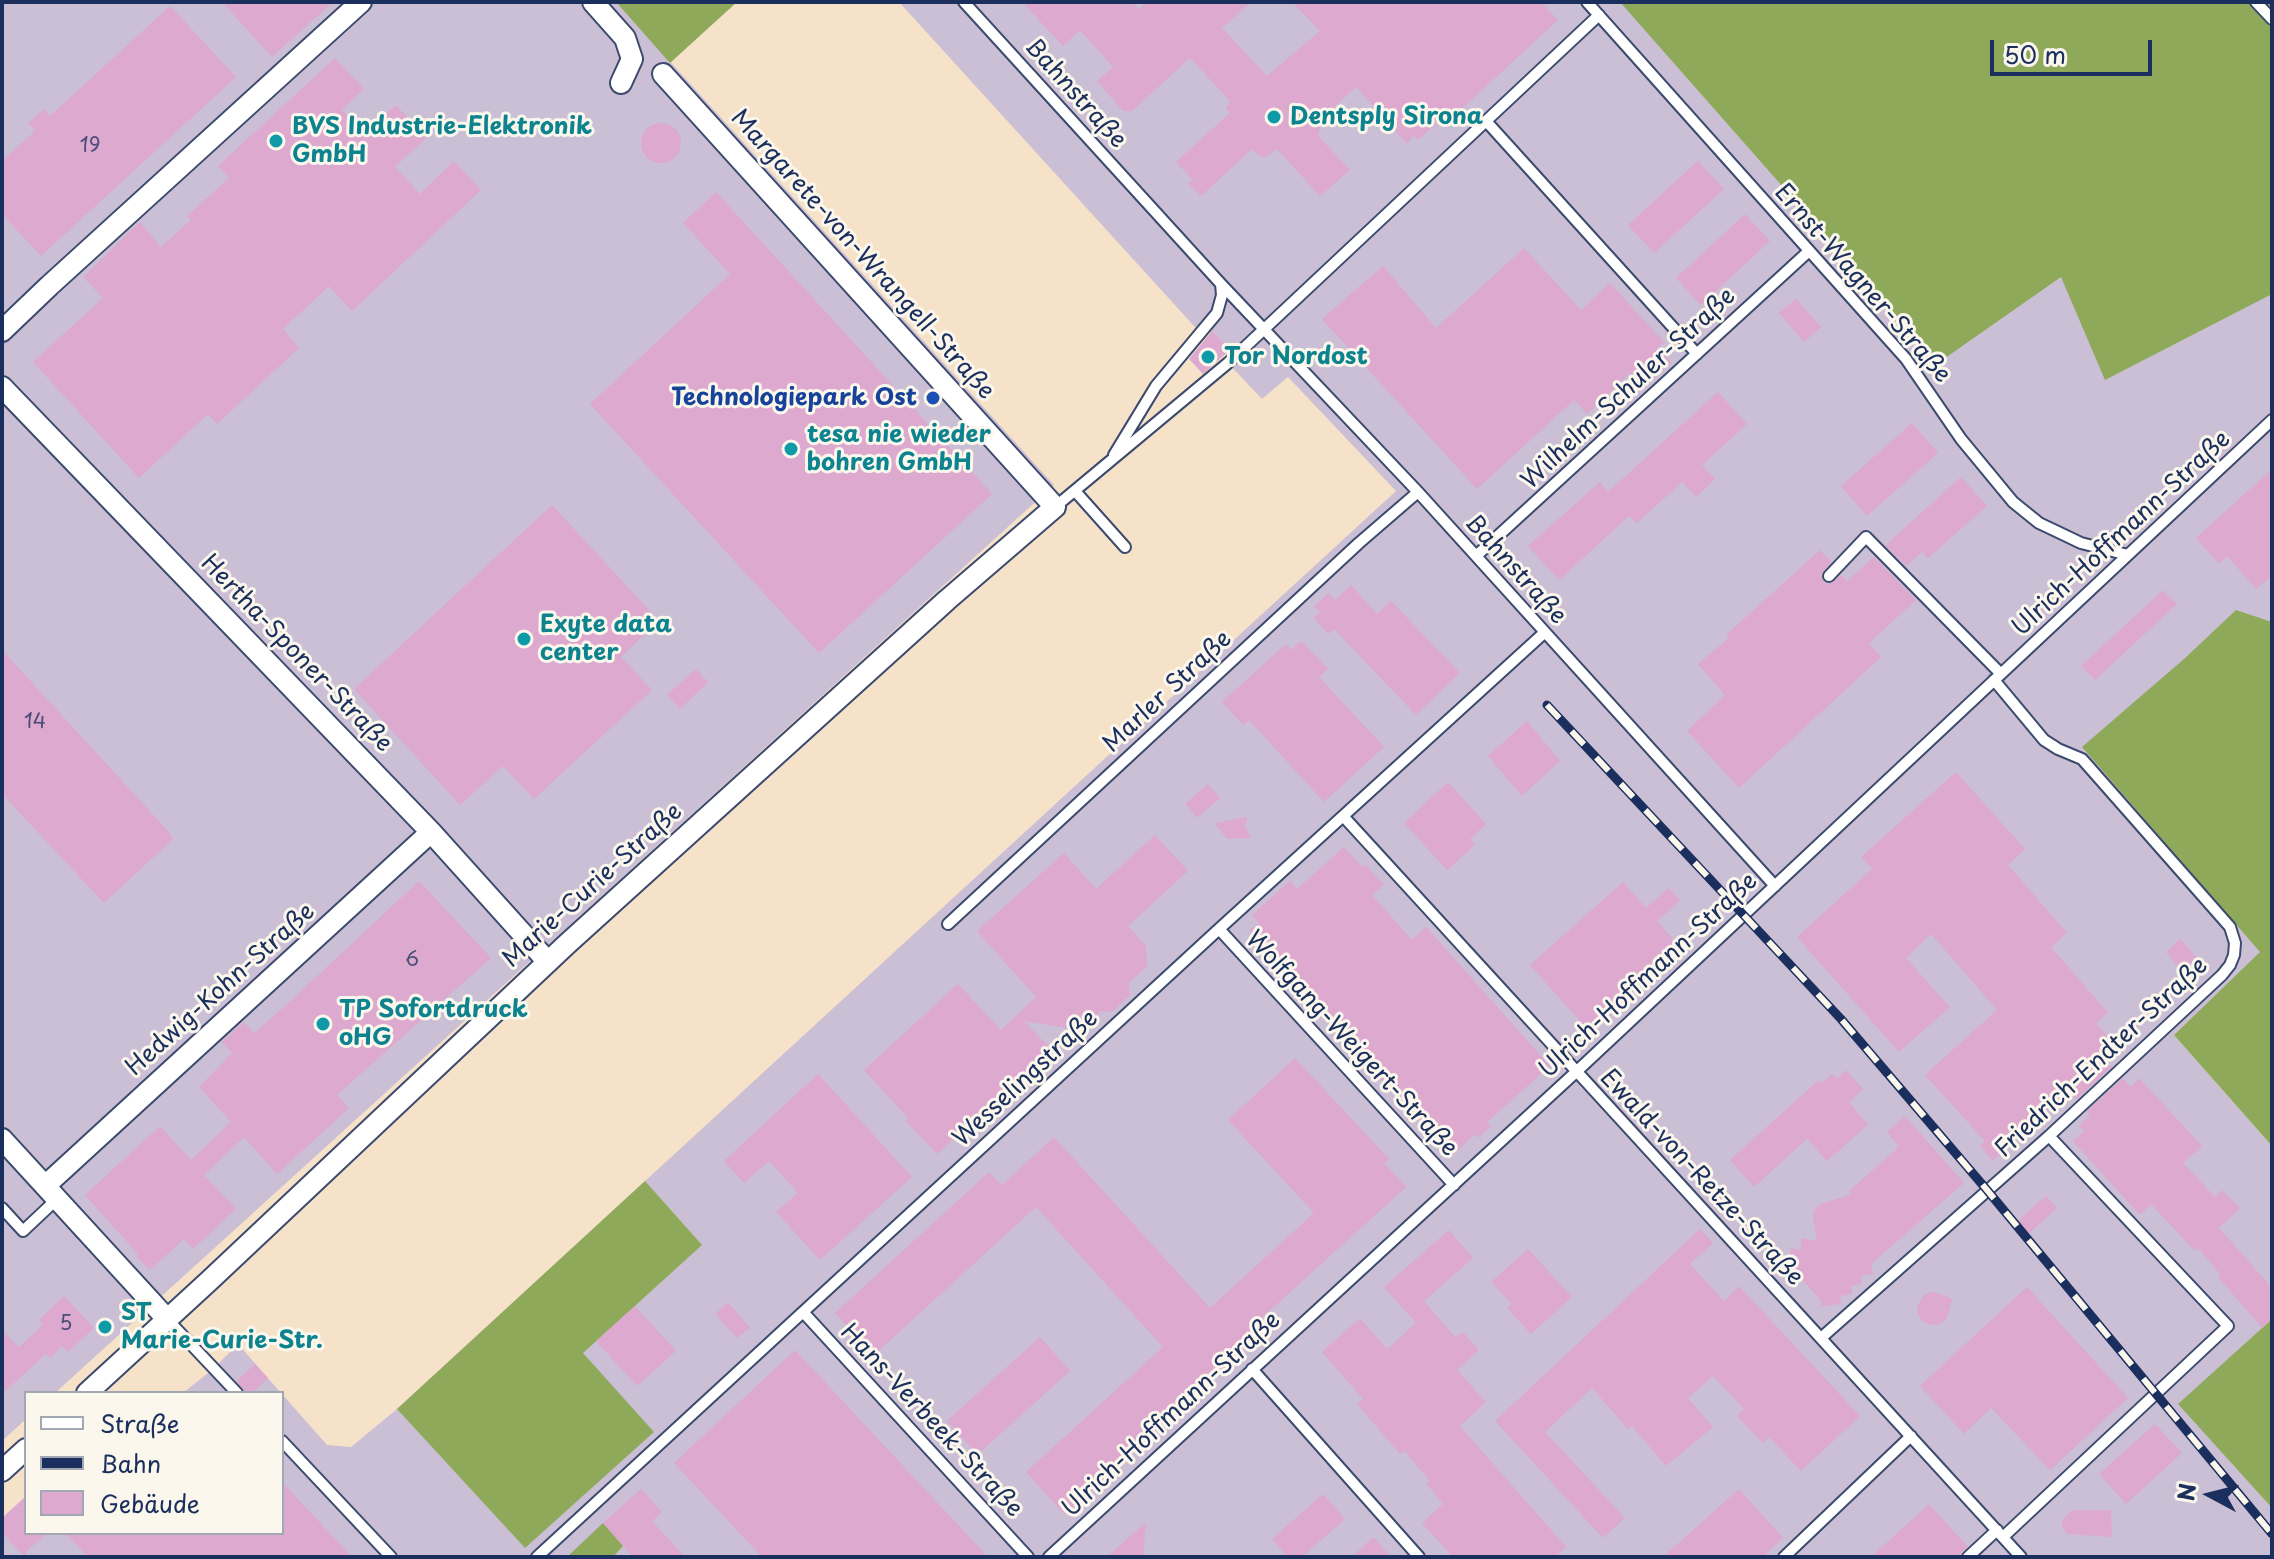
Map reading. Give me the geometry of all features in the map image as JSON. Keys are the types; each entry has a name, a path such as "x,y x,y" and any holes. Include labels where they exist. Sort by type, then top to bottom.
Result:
{"street":[{"path":"2,331 361,2"},
{"path":"593,2 625,38 632,59 621,83"},
{"name":"Margarete-von-Wrangell-Straße","path":"663,74 1055,507"},
{"name":"Hertha-Sponer-Straße","path":"2,387 431,832 548,962"},
{"name":"Marie-Curie-Straße","path":"89,1391 548,962 936,610 1055,507"},
{"name":"Hedwig-Kohn-Straße","path":"51,1192 431,832"},
{"path":"2,1139 167,1319"},
{"path":"2,1471 24,1451"}],"lane":[{"name":"Bahnstraße","path":"964,2 1221,284 1418,492 1775,886"},
{"name":"Ernst-Wagner-Straße","path":"1587,2 1906,359 1961,439 2013,502 2039,523 2081,543 2128,555"},
{"path":"2256,2 2272,19"},
{"path":"1264,330 1599,15"},
{"path":"1486,121 1697,354"},
{"name":"Wilhelm-Schuler-Straße","path":"1476,556 1809,251"},
{"path":"1109,463 1156,386 1217,313 1222,295 1221,284"},
{"name":"Marie-Curie-Straße","path":"1055,507 1264,330"},
{"name":"Ulrich-Hoffmann-Straße","path":"1049,1557 1576,1072 2272,420"},
{"path":"1075,491 1125,547"},
{"name":"Marler Straße","path":"948,924 1348,553 1418,492"},
{"name":"Friedrich-Endter-Straße","path":"1821,1338 2049,1136 2222,975 2230,965 2235,943 2230,927 2082,759 2044,740 1998,677 1866,537 1829,576"},
{"name":"Wesselingstraße","path":"537,1557 1544,633"},
{"name":"Ewald-von-Retze-Straße","path":"1344,817 2021,1557"},
{"name":"Wolfgang-Weigert-Straße","path":"1219,929 1454,1185"},
{"path":"1968,1557 2000,1534 2228,1326 2049,1136"},
{"path":"2,1208 23,1231 51,1192"},
{"name":"Hans-Verbeek-Straße","path":"803,1312 1028,1557"},
{"path":"167,1319 235,1391"},
{"path":"1252,1369 1419,1557"},
{"path":"1784,1557 1911,1436"},
{"path":"284,1443 391,1557"}],"path":[{"path":"1170,673 1183,687"}],"shaded area":[{"path":"2,2 616,2 1054,485 57,1391 24,1391 24,1421 2,1441"},
{"path":"899,2 2272,2 2272,633 2083,747 2261,952 2174,1035 2272,1146 2272,1319 2179,1404 2272,1508 2272,1557 2,1557 2,1519 24,1532 24,1535 284,1535 284,1396 327,1445 351,1447 397,1409 1396,491 1288,377 1262,399 1225,360 1233,352 1211,330 1204,335"},
{"path":"238,1344 279,1391 186,1391"}],"green space":[{"path":"616,2 737,2 670,63"},
{"path":"1620,2 2272,2 2272,294 2105,380 2061,277 1938,363"},
{"path":"2236,610 2272,622 2272,1146 2174,1035 2260,952 2082,747"},
{"path":"645,1181 702,1245 583,1353 654,1432 525,1548 397,1409"},
{"path":"2272,1319 2272,1508 2178,1404"},
{"path":"603,1523 623,1546 613,1557 567,1557"}],"building":[{"path":"222,2 333,2 272,57"},
{"path":"1022,2 1131,2 1139,9 1147,2 1251,2 1222,28 1267,76 1320,31 1292,2 1541,2 1558,20 1442,127 1438,122 1418,140 1414,135 1407,144 1356,87 1319,121 1318,136 1350,170 1320,196 1277,149 1264,158 1251,150 1201,196 1188,183 1193,180 1176,162 1230,113 1226,109 1230,101 1190,58 1132,111 1123,111 1097,81 1113,67 1080,30 1063,46"},
{"path":"170,6 236,77 41,256 2,214 2,161 35,131 28,123 44,109 50,116"},
{"path":"335,58 364,89 342,110 364,134 396,105 426,138 395,167 420,194 454,161 481,190 352,311 329,286 283,329 299,348 217,424 208,414 139,478 33,362 103,298 83,277 140,222 161,247 191,220 187,216 229,178 218,166"},
{"path":"661,123 675,129 681,143 675,157 661,163 647,157 641,143 647,129"},
{"path":"1698,161 1724,189 1654,253 1628,225"},
{"name":"tesa nie wieder bohren GmbH","path":"716,192 992,494 819,653 590,404 730,274 683,223"},
{"path":"1745,214 1770,241 1701,305 1676,278"},
{"path":"1524,248 1581,310 1610,283 1664,342 1658,348 1671,363 1643,388 1630,373 1587,414 1574,400 1477,489 1322,319 1383,266 1436,328"},
{"path":"1796,299 1821,327 1804,342 1779,313"},
{"name":"Tor Nordost","path":"1212,331 1231,349 1203,374 1189,359"},
{"path":"1718,392 1747,424 1702,465 1715,479 1696,497 1682,482 1637,523 1629,516 1559,580 1528,546 1600,482 1608,492"},
{"path":"1912,423 1938,453 1867,516 1841,486"},
{"path":"2272,469 2272,576 2256,589 2227,556 2219,564 2196,538"},
{"path":"1961,477 1987,506 1928,558 1922,552 1906,566 1886,546"},
{"name":"Exyte data center","path":"552,505 659,621 621,657 652,690 534,799 503,766 460,805 354,689"},
{"path":"1820,550 1831,562 1821,575 1826,584 1841,575 1847,581 1874,557 1916,600 1869,643 1881,657 1739,788 1687,731 1725,695 1698,664"},
{"path":"1351,585 1377,614 1391,601 1460,673 1416,715 1334,629 1328,634 1314,618 1320,612 1314,606 1329,593 1335,600"},
{"path":"2163,590 2177,604 2095,680 2081,666"},
{"path":"1301,641 1328,669 1319,677 1384,747 1324,802 1249,720 1243,725 1222,702 1286,644 1291,650"},
{"path":"2,650 173,839 104,903 2,794"},
{"path":"696,669 708,682 680,709 667,695"},
{"path":"1527,721 1560,761 1522,796 1488,756"},
{"path":"1956,772 2025,849 2008,865 2067,933 2051,947 2108,1013 2096,1023 2119,1050 2106,1062 2111,1067 2077,1099 2069,1091 1993,1161 1980,1146 1985,1141 1925,1075 1997,1010 1931,934 1906,958 1950,1007 1899,1052 1797,937 1872,869 1861,857"},
{"path":"1448,782 1486,824 1470,839 1475,845 1447,870 1404,823"},
{"path":"1208,784 1220,798 1197,818 1185,804"},
{"path":"1247,817 1245,827 1251,838 1227,839 1215,823"},
{"path":"1155,835 1188,871 1128,926 1146,946 1147,967 1128,983 1130,995 1112,1012 1101,1011 1080,1030 1024,1021 1051,1049 937,1154 864,1070 958,984 1001,1030 1036,997 977,931 1064,853 1096,889"},
{"path":"1344,847 1384,885 1372,895 1412,940 1426,927 1550,1066 1487,1122 1491,1126 1478,1138 1475,1134 1453,1155 1275,961 1271,965 1258,949 1262,946 1249,931 1259,923 1252,915 1290,881 1297,889"},
{"path":"419,881 491,958 337,1095 349,1108 277,1174 244,1137 204,1175 236,1209 193,1249 184,1239 150,1270 85,1195 160,1126 191,1160 231,1122 199,1087 232,1053 222,1042 244,1022 254,1033"},
{"path":"1623,882 1646,908 1669,888 1680,901 1657,921 1679,946 1586,1028 1530,965"},
{"path":"2181,939 2205,968 2189,981 2166,952"},
{"path":"1295,1058 1389,1159 1384,1163 1406,1187 1255,1324 1263,1333 1064,1514 1026,1472 1163,1347 1036,1207 874,1355 835,1313 989,1172 1002,1185 1054,1137 1210,1308 1314,1213 1228,1120"},
{"path":"1846,1070 1863,1089 1849,1102 1868,1125 1827,1161 1807,1139 1754,1187 1730,1160 1819,1080 1822,1083 1832,1074 1837,1079"},
{"path":"818,1074 912,1177 820,1260 776,1212 798,1193 769,1161 744,1183 724,1161"},
{"path":"2123,1078 2131,1087 2139,1078 2202,1146 2183,1163 2215,1197 2222,1190 2240,1208 2219,1228 2272,1288 2272,1319 2262,1328 2218,1277 2220,1274 2198,1248 2195,1251 2151,1204 2140,1215 2073,1141 2084,1131 2079,1126 2090,1115 2087,1111"},
{"path":"1905,1116 1964,1183 1871,1264 1873,1274 1861,1276 1862,1284 1851,1286 1852,1294 1840,1296 1841,1304 1821,1306 1821,1301 1794,1270 1786,1269 1791,1248 1800,1250 1802,1238 1817,1241 1813,1217 1815,1209 1852,1194 1849,1191 1899,1147 1887,1132"},
{"path":"2046,1196 2057,1208 2028,1234 2016,1222"},
{"path":"1700,1229 1713,1243 1690,1264 1724,1301 1739,1286 1860,1416 1801,1471 1769,1437 1763,1443 1737,1416 1744,1409 1713,1376 1688,1398 1713,1427 1666,1466 1632,1426 1628,1429 1592,1388 1545,1432 1625,1518 1603,1538 1495,1421"},
{"path":"1449,1230 1473,1258 1424,1301 1456,1338 1463,1332 1479,1350 1457,1370 1486,1402 1460,1426 1566,1547 1554,1557 1453,1557 1422,1523 1443,1504 1426,1483 1429,1480 1404,1451 1400,1454 1357,1404 1363,1399 1322,1352 1360,1318 1387,1349 1416,1323 1384,1287"},
{"path":"1528,1249 1572,1297 1531,1334 1507,1308 1512,1304 1491,1282"},
{"path":"2027,1287 2128,1398 2050,1470 1991,1408 1964,1434 1920,1386"},
{"path":"1935,1292 1952,1299 1947,1318 1940,1324 1931,1325 1918,1315 1917,1308 1922,1297"},
{"path":"64,1296 94,1328 68,1352 62,1346 50,1358 46,1354 2,1394 2,1331 19,1347 43,1325 39,1320"},
{"path":"728,1302 750,1328 737,1338 715,1314"},
{"path":"635,1306 676,1351 637,1386 596,1341"},
{"path":"1040,1337 1070,1371 977,1455 947,1421"},
{"path":"795,1350 988,1557 762,1557 674,1463"},
{"path":"255,1364 268,1378 254,1391 244,1391 237,1381"},
{"path":"2155,1424 2182,1453 2126,1504 2099,1474"},
{"path":"284,1484 352,1557 88,1557 67,1535 284,1535"},
{"path":"641,1489 662,1512 652,1521 685,1557 633,1557 603,1523"},
{"path":"1739,1489 1783,1538 1762,1557 1663,1557"},
{"path":"1323,1494 1345,1519 1302,1557 1288,1557 1272,1539"},
{"path":"24,1498 24,1535 45,1535 26,1552 25,1557 2,1532 2,1518"},
{"path":"1929,1504 1968,1547 1956,1557 1871,1557"},
{"path":"2072,1510 2111,1510 2112,1537 2067,1534 2062,1520"},
{"path":"1146,1522 1143,1557 1107,1557"},
{"path":"1373,1537 1391,1557 1352,1557"}],"railway":[{"path":"1547,705 1841,1019 2272,1534"}],"place":[{"name":"Dentsply Sirona","path":"1274,117"},
{"name":"BVS Industrie-Elektronik GmbH","path":"276,141"},
{"name":"Tor Nordost","path":"1208,357"},
{"name":"Technologiepark Ost","path":"933,398"},
{"name":"tesa nie wieder bohren GmbH","path":"791,449"},
{"name":"Exyte data center","path":"524,639"},
{"name":"TP Sofortdruck oHG","path":"323,1024"},
{"name":"ST Marie-Curie-Str.","path":"105,1327"}]}
